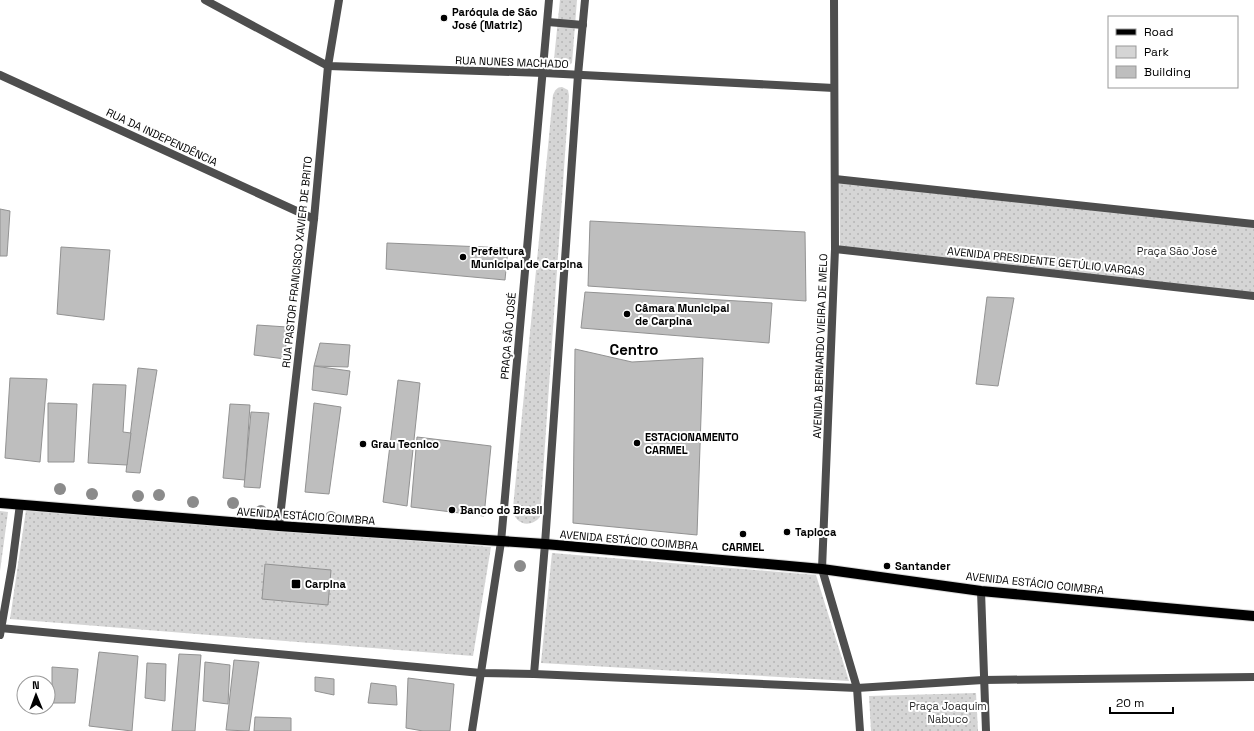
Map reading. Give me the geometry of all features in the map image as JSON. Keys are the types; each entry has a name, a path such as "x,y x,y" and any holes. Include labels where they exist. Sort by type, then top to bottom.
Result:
{"main road":[{"name":"AVENIDA ESTÁCIO COIMBRA","path":"0,503 279,526 545,544 822,569 981,591 1254,616"}],"street":[{"name":"RUA NUNES MACHADO","path":"205,0 328,66 578,75 834,88"},
{"name":"RUA PASTOR FRANCISCO XAVIER DE BRITO","path":"279,526 314,219 328,66 339,0"},
{"name":"PRAÇA SÃO JOSÉ","path":"472,731 500,542 550,0"},
{"path":"534,674 545,544 578,75 585,0"},
{"name":"AVENIDA BERNARDO VIEIRA DE MELO","path":"834,0 835,249 822,569 842,631 857,688 860,731"},
{"path":"548,22 583,25"},
{"name":"RUA DA INDEPENDÊNCIA","path":"0,75 314,219"},
{"path":"835,179 1254,224"},
{"name":"AVENIDA PRESIDENTE GETÚLIO VARGAS","path":"835,249 1254,296"},
{"path":"0,635 12,566 20,504"},
{"path":"981,591 986,731"},
{"path":"0,628 480,672 857,688 983,680 1254,677"}],"green space":[{"path":"560,0 577,0 572,63 565,68 559,66 554,59"},
{"path":"562,87 568,90 569,96 540,517 536,521 527,524 516,518 513,508 553,95 556,89"},
{"name":"Praça São José","path":"839,181 1254,226 1254,294 840,248"},
{"path":"26,510 491,547 473,656 10,619"},
{"path":"0,511 8,512 0,571"},
{"path":"552,553 816,575 849,681 541,663"},
{"name":"Praça Joaquim Nabuco","path":"976,693 978,731 871,731 869,696"}],"building":[{"path":"0,209 10,211 7,256 0,256"},
{"path":"590,221 805,232 806,301 588,286"},
{"path":"387,243 508,248 505,280 386,269"},
{"path":"61,247 110,250 104,320 57,314"},
{"path":"585,292 772,303 769,343 581,328"},
{"path":"987,297 1014,298 998,386 976,384"},
{"path":"257,325 287,327 285,359 254,355"},
{"path":"320,343 350,345 348,367 314,366"},
{"name":"ESTACIONAMENTO CARMEL","path":"575,349 632,362 703,358 697,535 573,523"},
{"path":"314,366 350,371 347,395 312,390"},
{"path":"138,368 157,370 140,473 126,472"},
{"path":"10,378 47,379 40,462 5,458"},
{"path":"398,380 420,383 407,506 383,502"},
{"path":"93,384 126,385 123,432 131,433 127,465 88,463"},
{"path":"48,403 77,404 74,462 48,462"},
{"path":"314,403 341,407 329,494 305,492"},
{"path":"230,404 250,405 245,480 223,478"},
{"path":"251,412 269,413 260,488 244,487"},
{"path":"417,437 491,446 484,516 411,507"},
{"name":"Carpina","path":"265,564 331,570 328,605 262,599"},
{"path":"99,652 138,656 132,731 89,726"},
{"path":"179,654 201,655 195,731 172,731"},
{"path":"234,660 259,662 249,731 226,730"},
{"path":"205,662 230,665 228,704 203,701"},
{"path":"147,663 166,664 165,701 145,698"},
{"path":"52,667 78,669 75,703 56,703 56,675 52,675"},
{"path":"315,677 334,679 334,695 315,691"},
{"path":"408,678 454,684 450,731 423,731 406,728"},
{"path":"371,683 396,686 397,705 368,703"},
{"path":"255,717 291,718 291,731 254,731"}],"place":[{"name":"Paróquia de São José (Matriz)","path":"444,18"},
{"name":"Prefeitura Municipal de Carpina","path":"463,257"},
{"name":"Câmara Municipal de Carpina","path":"627,314"},
{"name":"ESTACIONAMENTO CARMEL","path":"637,443"},
{"name":"Grau Tecnico","path":"363,444"},
{"name":"Banco do Brasil","path":"452,510"},
{"name":"Tapioca","path":"787,532"},
{"name":"CARMEL","path":"743,534"},
{"name":"Santander","path":"887,566"},
{"name":"Carpina","path":"296,584"}],"district":[{"name":"Centro","path":"634,349"}]}
